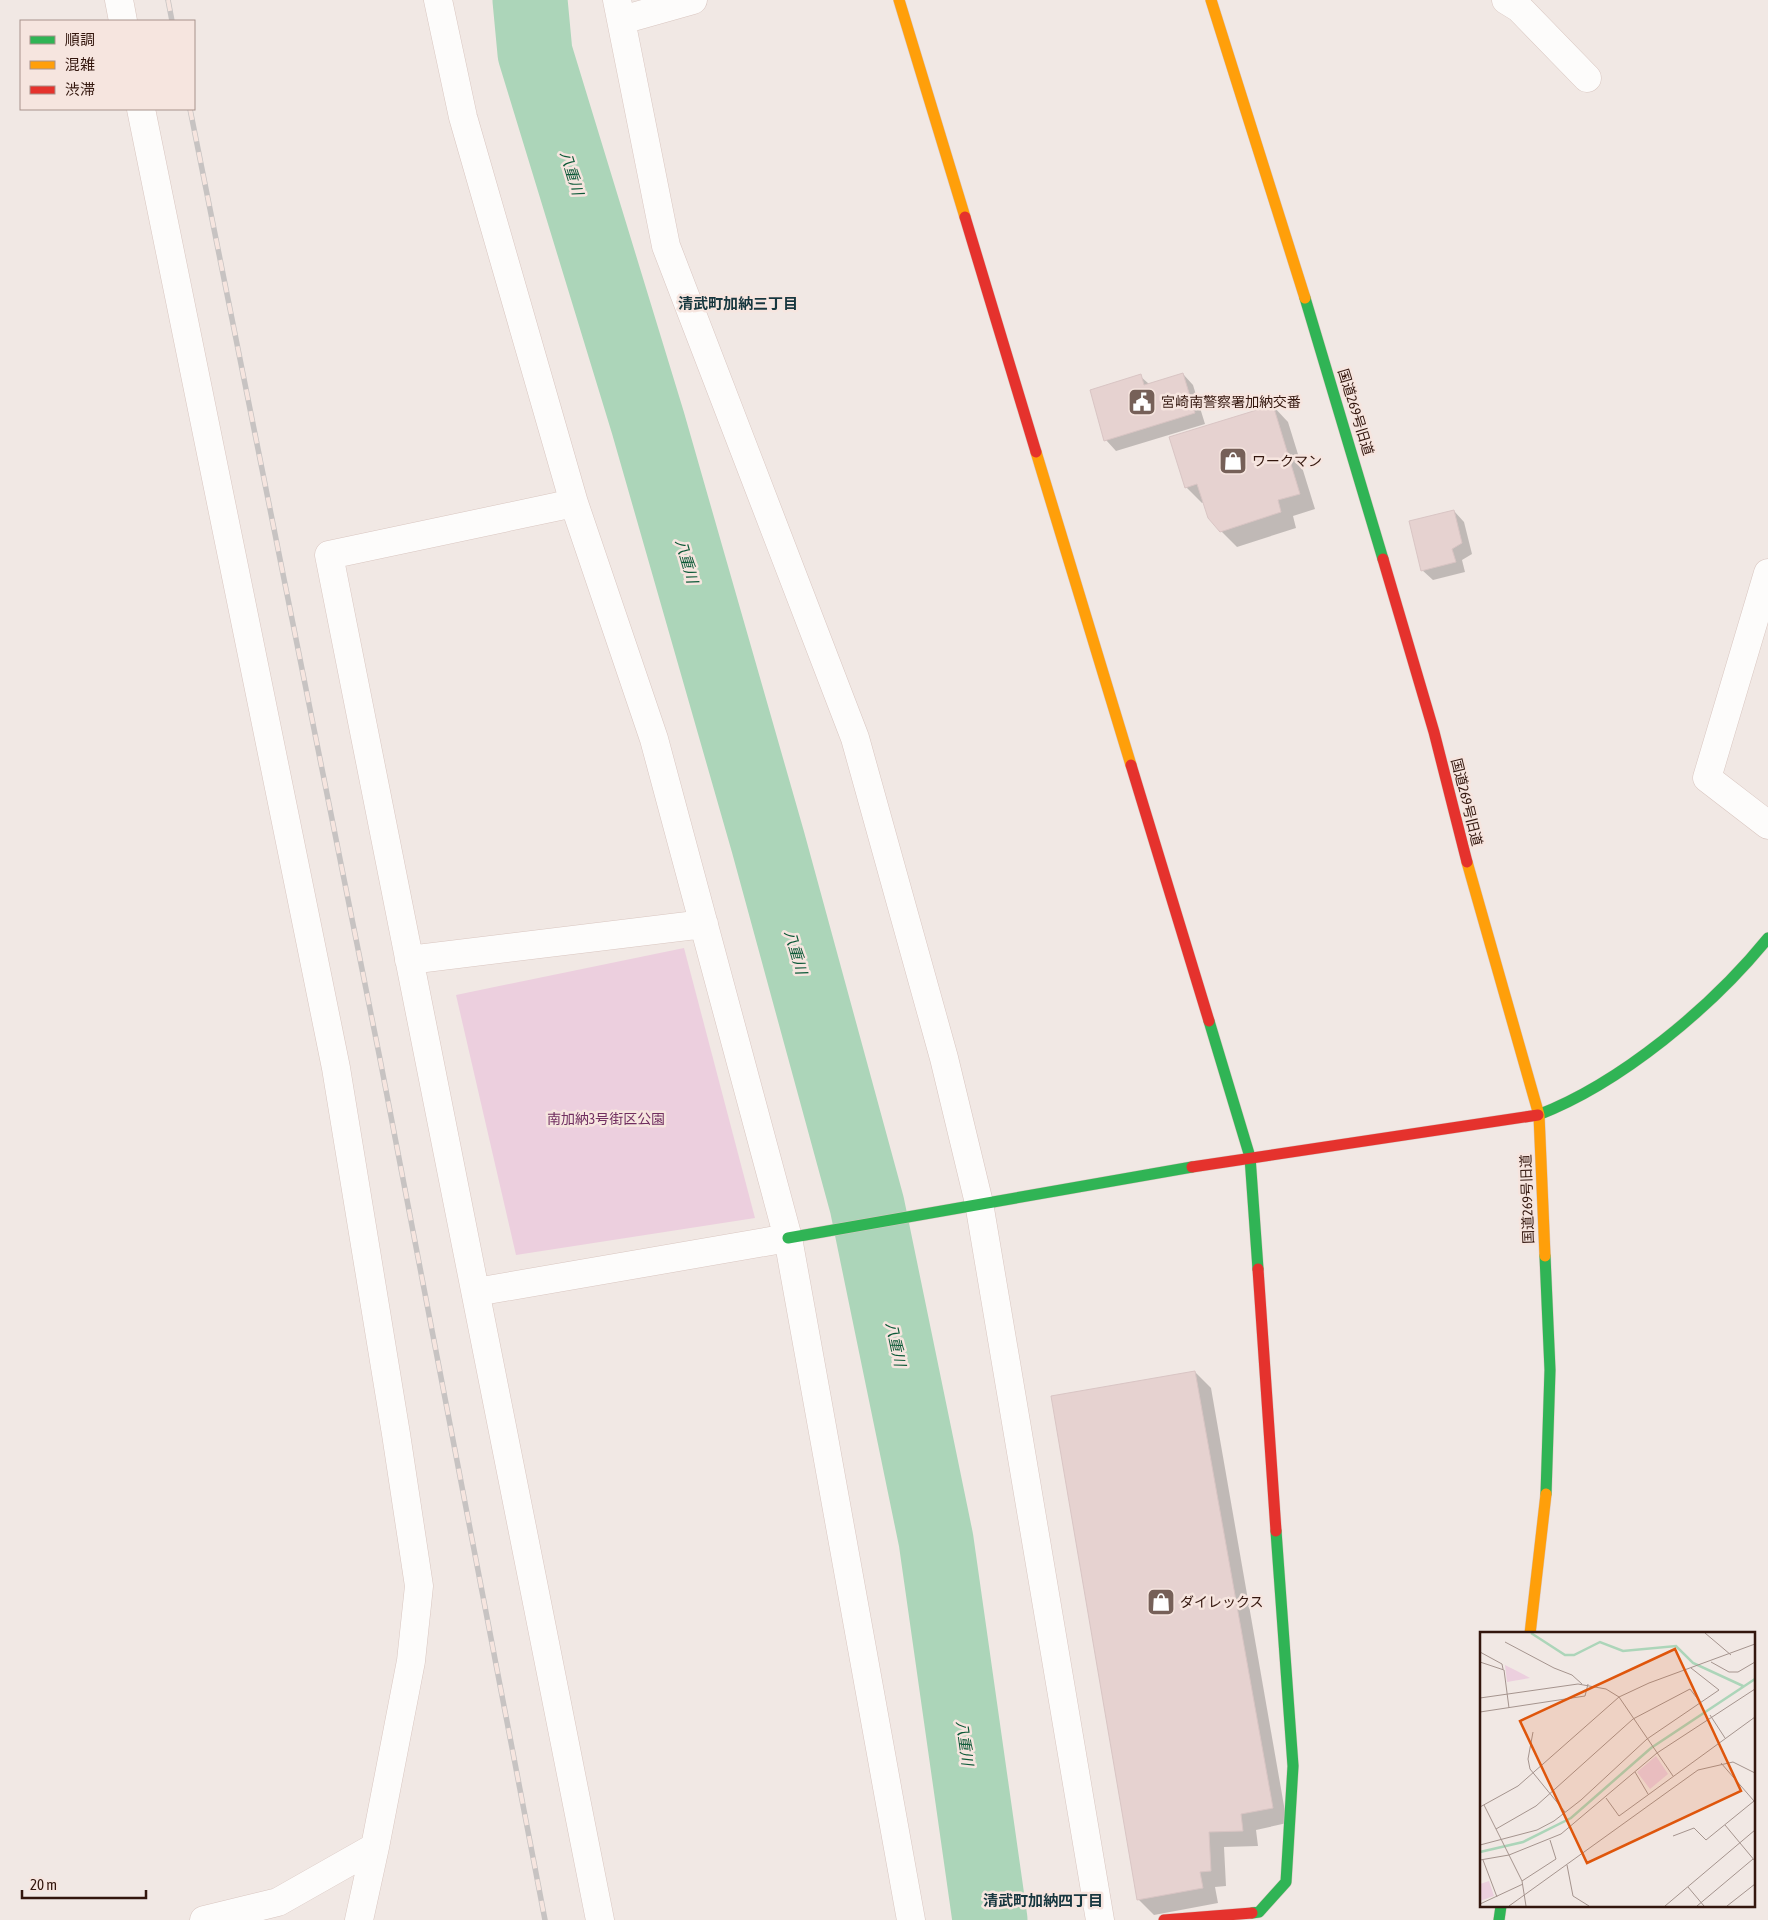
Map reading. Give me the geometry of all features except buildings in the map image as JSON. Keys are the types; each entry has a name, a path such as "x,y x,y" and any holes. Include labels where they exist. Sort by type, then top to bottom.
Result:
{"street":[{"path":"119,0 123,20"},
{"path":"438,0 463,117 574,503 654,739 704,924 796,1236 911,1920"},
{"path":"693,0 620,10 666,246 854,738 944,1058 967,1205 1100,1920"},
{"path":"899,0 1250,1157 1293,1766 1286,1882 1259,1912 1164,1920"},
{"name":"国道269号旧道","path":"1211,0 1336,398 1434,732 1483,924 1540,1115 1550,1370 1546,1492 1530,1632"},
{"path":"1506,0 1519,8 1587,78"},
{"path":"141,110 336,1068 419,1586 411,1661 359,1920"},
{"path":"574,503 329,555 600,1920"},
{"path":"1768,573 1707,778 1768,825"},
{"path":"410,960 704,924"},
{"path":"476,1292 1250,1157 1540,1115 1599,1086 1682,1025 1750,960 1768,938"},
{"path":"204,1920 278,1902 375,1847"}],"green space":[{"name":"南加納3号街区公園","path":"684,948 755,1218 516,1255 456,995"}],"waterway":[{"name":"八重川","path":"530,0 535,53 648,423 768,842 867,1205 936,1540 990,1920"}],"railway":[{"path":"168,0 172,20"},
{"path":"190,110 380,1059 545,1920"}],"traffic: fast":[{"path":"1305,298 1383,559"},
{"path":"1538,1115 1601,1084 1663,1040 1693,1016 1720,990 1768,938"},
{"path":"1209,1021 1250,1157 1258,1269"},
{"path":"788,1238 1192,1167"},
{"path":"1545,1256 1550,1370 1546,1494"},
{"path":"1252,1913 1259,1912 1286,1882 1293,1766 1276,1531"},
{"path":"1499,1920 1501,1908"}],"traffic: slow":[{"path":"899,0 965,217"},
{"path":"1211,0 1305,298"},
{"path":"1036,452 1131,765"},
{"path":"1467,862 1539,1115 1545,1256"},
{"path":"1530,1632 1546,1494"}],"traffic: jam":[{"path":"965,217 1036,452"},
{"path":"1383,559 1434,732 1467,862"},
{"path":"1131,765 1209,1021"},
{"path":"1192,1167 1538,1115"},
{"path":"1258,1269 1276,1531"},
{"path":"1164,1920 1252,1913"}],"place":[{"name":"宮崎南警察署加納交番","path":"1142,402"},
{"name":"ワークマン","path":"1233,461"},
{"name":"ダイレックス","path":"1161,1602"}],"district":[{"name":"清武町加納三丁目","path":"738,303"},
{"name":"清武町加納四丁目","path":"1043,1900"}]}
